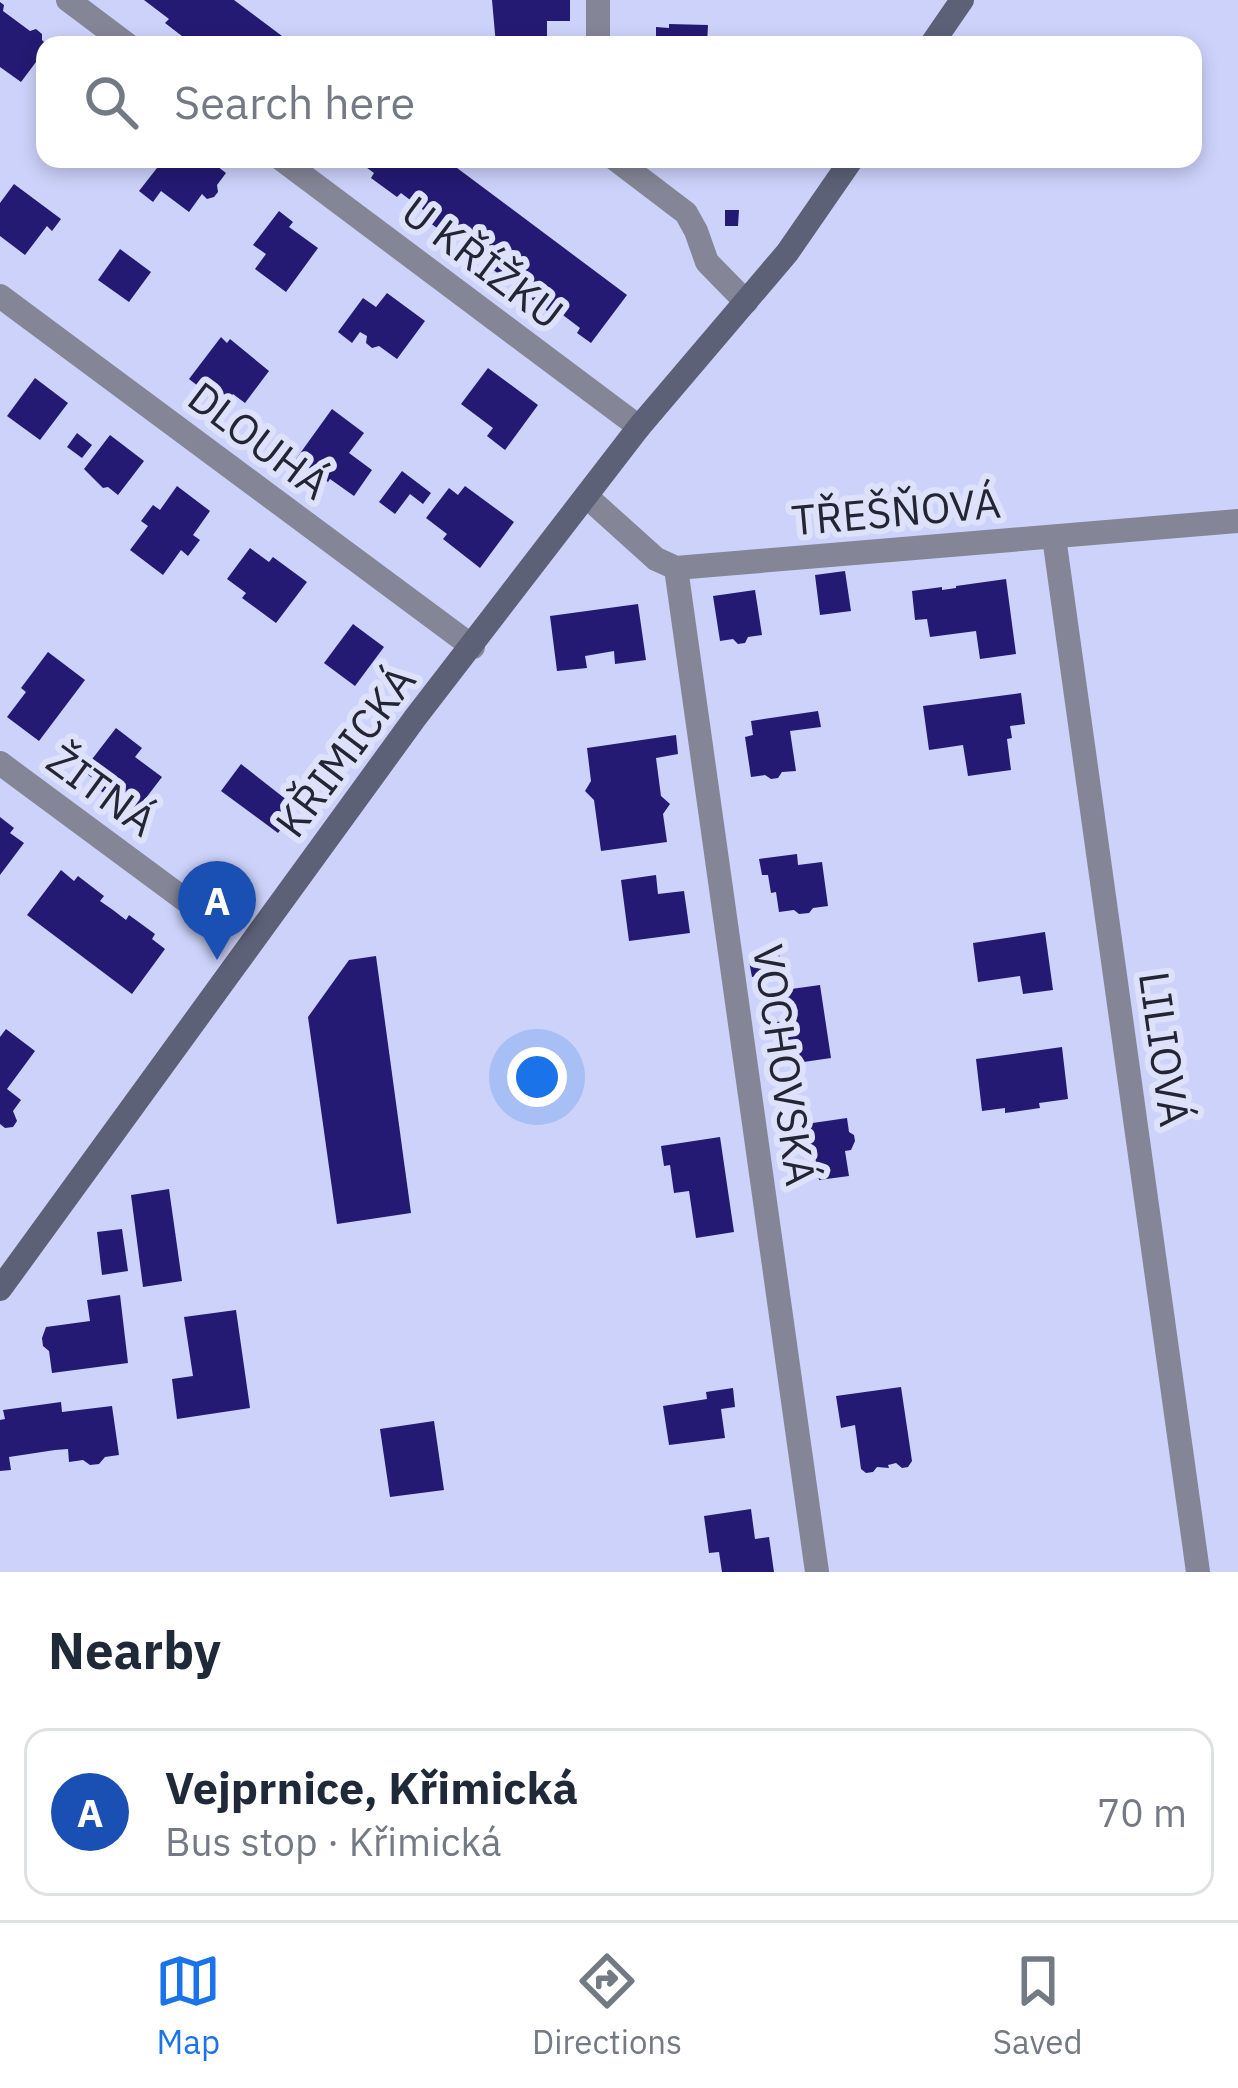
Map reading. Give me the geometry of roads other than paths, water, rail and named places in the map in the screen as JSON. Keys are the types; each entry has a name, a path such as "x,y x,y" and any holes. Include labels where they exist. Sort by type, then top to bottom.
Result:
{"street":[{"path":"68,0 116,36"},
{"path":"598,0 598,36"},
{"path":"937,36 962,0"},
{"name":"U KŘÍŽKU","path":"293,168 639,427"},
{"path":"627,168 686,213 707,262 746,302"},
{"name":"KŘIMICKÁ","path":"0,1288 508,594 639,427 787,253 846,168"},
{"name":"DLOUHÁ","path":"0,296 472,646"},
{"path":"586,496 656,559 676,568"},
{"name":"TŘEŠŇOVÁ","path":"676,568 1238,521"},
{"name":"LILIOVÁ","path":"1054,537 1198,1572"},
{"name":"VOCHOVSKÁ","path":"676,568 817,1572"},
{"name":"ŽITNÁ","path":"0,763 215,922"}],"place":[{"name":"Vejprnice, Křimická","path":"217,960"}]}
